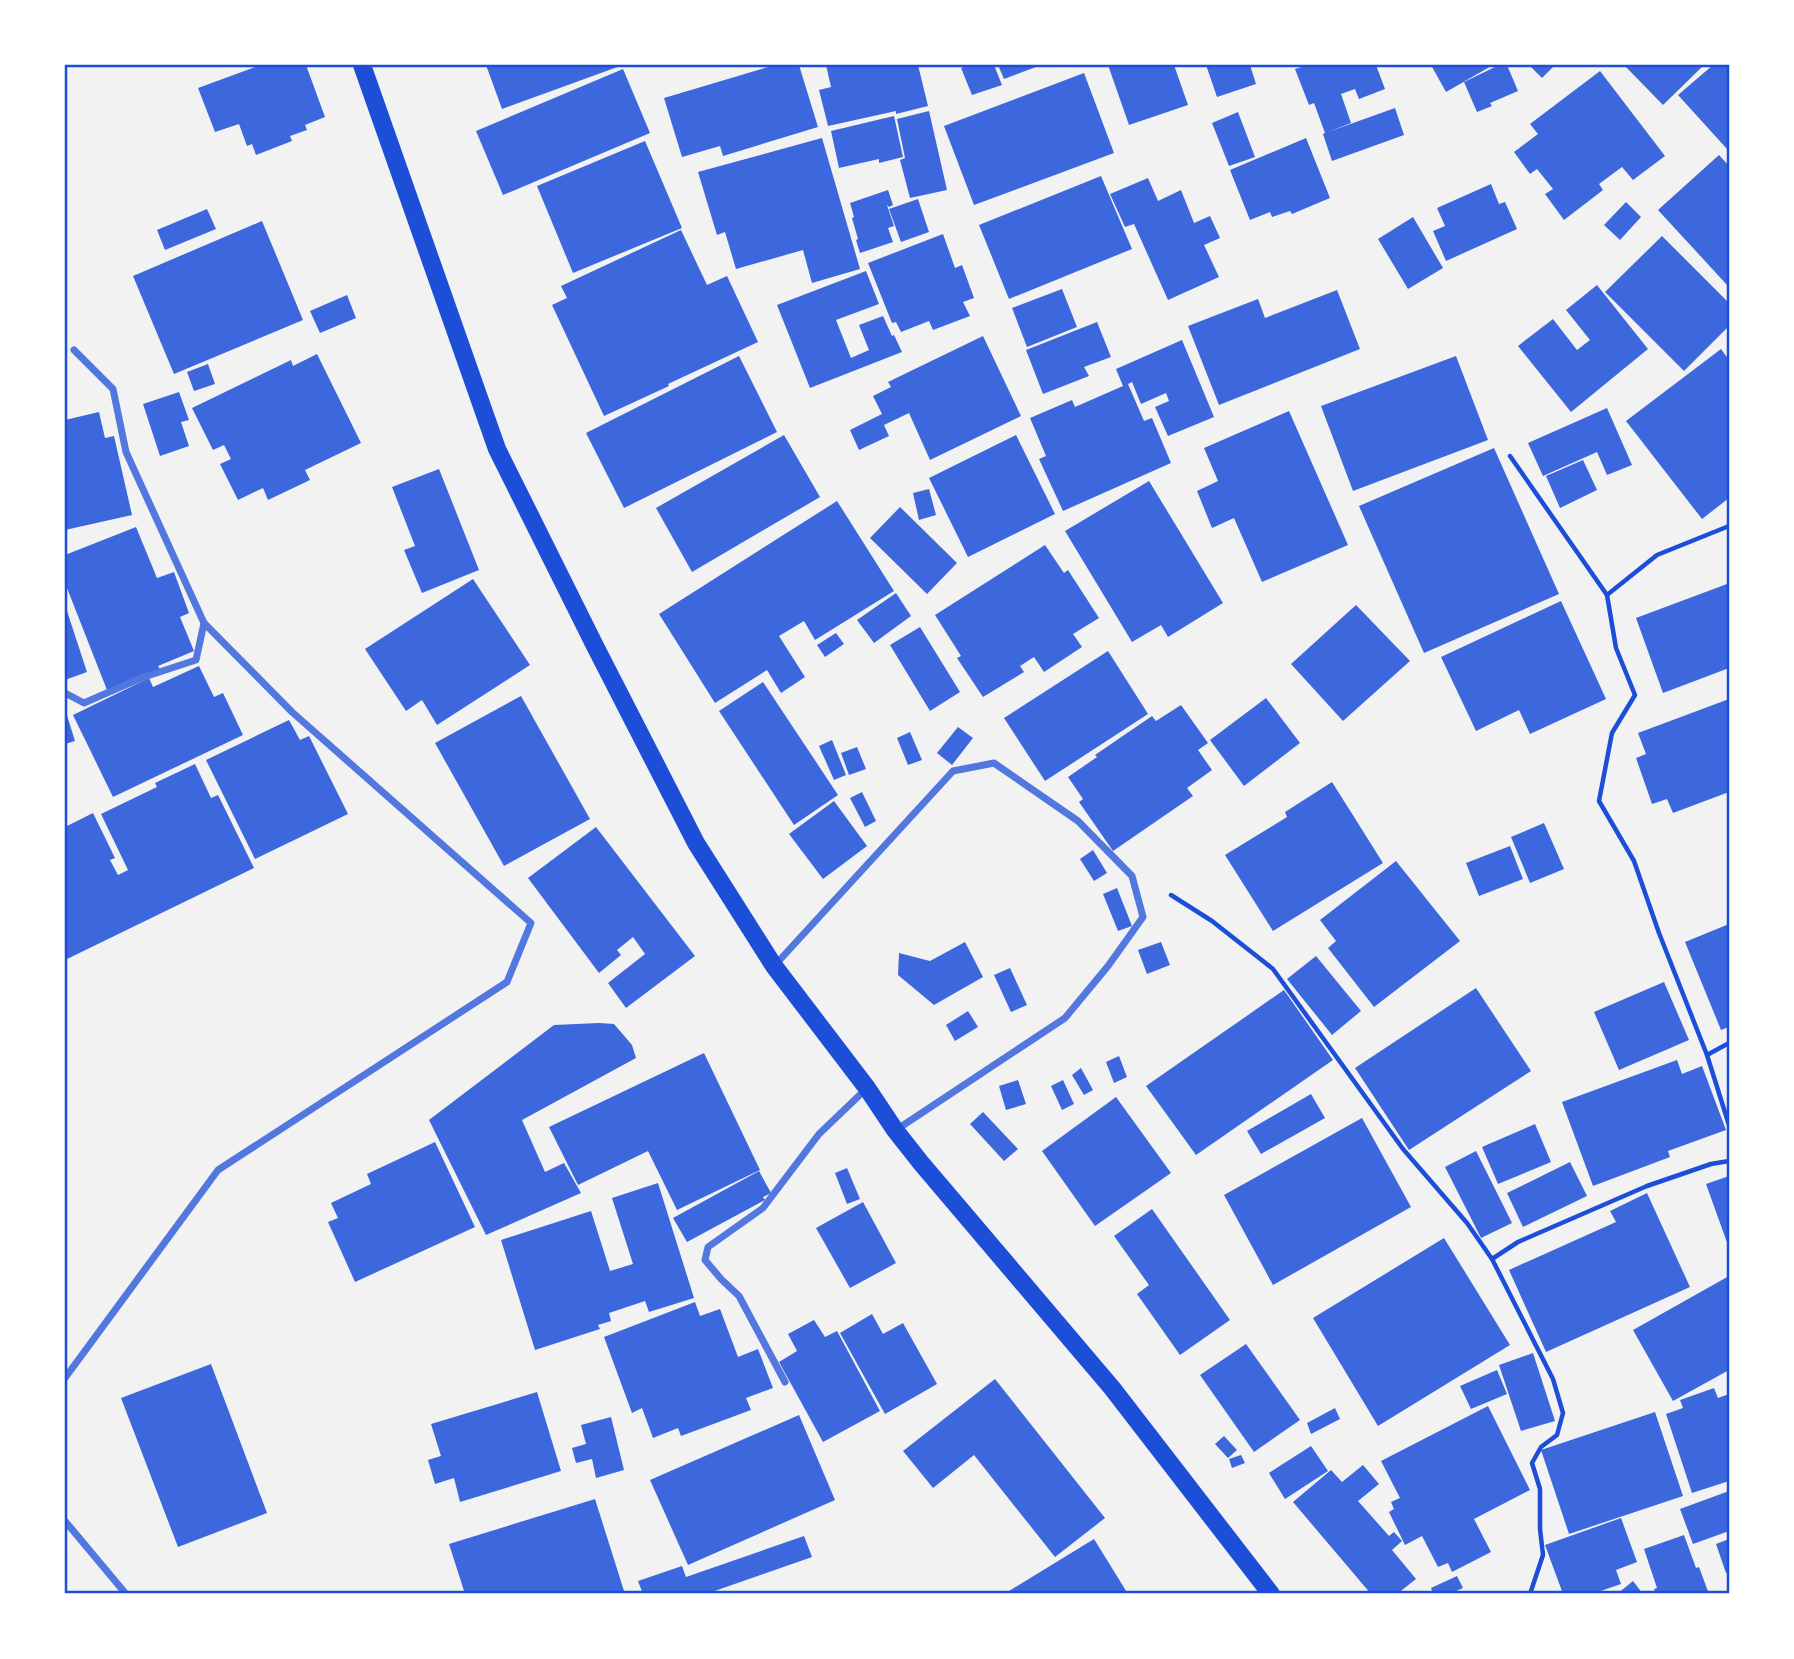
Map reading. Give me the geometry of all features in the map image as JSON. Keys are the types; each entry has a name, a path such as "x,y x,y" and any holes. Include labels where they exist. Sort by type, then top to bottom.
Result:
{"main road":[{"path":"362,65 497,449 696,843 774,966 920,1163 1111,1388 1272,1594"}],"street":[{"path":"65,1378 218,1170 507,982 531,923 292,712 204,623 126,452 113,389 74,350"},
{"path":"65,693 84,703 141,678 196,660 204,623"},
{"path":"774,966 953,771 994,763 1078,821 1132,876 1143,917 1108,966 1065,1018 895,1130"},
{"path":"785,1382 739,1296 705,1260 708,1247 763,1208 819,1134 867,1088"},
{"path":"65,1521 126,1594"}],"path":[{"path":"1510,456 1607,595 1616,648 1635,695 1612,733 1599,801 1634,861 1707,1055 1729,1125"},
{"path":"1607,595 1657,555 1729,526"},
{"path":"1132,876 1159,887 1212,921 1273,969 1403,1149 1467,1223 1492,1259 1553,1379 1563,1413 1557,1435 1541,1447 1532,1463 1540,1489 1543,1555 1530,1594"},
{"path":"1707,1055 1729,1043"},
{"path":"1492,1259 1518,1241 1635,1191 1711,1164 1729,1161"}],"building":[{"path":"261,65 306,65 325,117 305,125 307,130 290,136 292,141 256,155 252,144 247,146 239,124 215,132 198,88"},
{"path":"486,65 623,65 502,109"},
{"path":"775,65 799,65 818,127 723,156 720,146 682,157 664,98"},
{"path":"826,65 918,65 928,106 828,126 819,90 831,87"},
{"path":"969,65 994,65 1002,85 972,95 961,68"},
{"path":"998,65 1041,65 1004,79"},
{"path":"1108,65 1174,65 1188,105 1129,125"},
{"path":"1206,65 1250,65 1256,84 1217,97"},
{"path":"1308,65 1376,65 1385,89 1359,99 1355,89 1341,94 1351,123 1328,132 1395,108 1404,135 1332,161 1314,103 1309,105 1295,69"},
{"path":"1431,65 1493,65 1446,92"},
{"path":"1494,65 1507,65 1518,91 1477,112 1464,82 1495,67"},
{"path":"1529,65 1555,65 1542,78"},
{"path":"1624,65 1704,65 1663,105"},
{"path":"1713,65 1729,65 1727,149 1678,95"},
{"path":"623,69 650,133 503,195 476,131"},
{"path":"1600,71 1665,156 1633,180 1622,167 1599,184 1603,190 1564,220 1545,194 1553,189 1537,169 1530,174 1514,152 1538,134 1530,124"},
{"path":"1084,73 1114,153 974,205 944,126"},
{"path":"929,111 947,190 910,198 900,160 905,158 897,119"},
{"path":"1238,112 1255,157 1229,166 1212,123"},
{"path":"894,116 903,157 839,168 831,131"},
{"path":"822,138 860,269 812,283 803,250 736,269 725,232 717,235 698,172"},
{"path":"1306,138 1330,198 1292,214 1290,211 1272,217 1270,212 1250,220 1230,170"},
{"path":"645,141 682,228 573,273 537,186"},
{"path":"1719,155 1729,166 1728,286 1658,210"},
{"path":"1101,176 1132,249 1009,299 979,225"},
{"path":"1148,178 1158,201 1181,190 1194,223 1210,216 1220,238 1204,245 1219,277 1168,300 1134,224 1125,227 1110,194"},
{"path":"1491,184 1499,204 1505,202 1517,229 1446,261 1433,231 1445,226 1437,208"},
{"path":"888,190 893,205 887,205 894,226 888,228 893,242 860,253 850,203"},
{"path":"918,199 929,232 901,242 889,209"},
{"path":"1626,202 1641,217 1620,240 1604,225"},
{"path":"207,209 216,229 165,250 157,230"},
{"path":"1413,217 1443,268 1408,289 1378,239"},
{"path":"262,221 303,320 174,374 133,276"},
{"path":"681,230 707,285 727,276 758,342 604,416 552,305 567,298 561,286"},
{"path":"943,234 955,268 962,265 974,298 963,302 970,316 933,330 929,321 901,332 896,322 892,323 868,263"},
{"path":"1662,236 1729,303 1729,326 1684,371 1605,292"},
{"path":"866,271 879,304 836,320 851,358 869,350 859,325 883,316 902,352 810,388 777,305"},
{"path":"1597,285 1648,349 1571,412 1518,346 1553,319 1577,350 1590,340 1566,310"},
{"path":"1062,289 1077,327 1027,347 1012,308"},
{"path":"1337,290 1360,349 1219,405 1188,326 1258,299 1265,318"},
{"path":"347,295 356,318 320,333 310,311"},
{"path":"1097,322 1111,357 1084,367 1089,376 1043,394 1026,350"},
{"path":"983,336 1021,416 930,460 909,413 884,425 889,436 859,450 850,430 882,414 873,396 891,387 888,382"},
{"path":"1182,340 1214,417 1168,436 1155,407 1169,401 1166,393 1141,404 1132,382 1128,384 1144,421 1152,418 1171,463 1063,511 1039,459 1046,456 1030,418 1072,400 1075,407 1123,386 1116,369"},
{"path":"1721,349 1729,360 1729,498 1702,519 1626,421"},
{"path":"317,354 361,443 305,470 310,480 268,500 263,488 238,500 220,464 231,459 224,445 213,450 192,408 291,360 293,366"},
{"path":"739,356 777,432 624,508 586,433"},
{"path":"1456,356 1488,440 1353,491 1321,406"},
{"path":"208,364 215,384 194,391 187,372"},
{"path":"179,392 189,420 181,422 189,446 160,456 143,404"},
{"path":"1607,408 1632,465 1607,475 1597,452 1543,476 1528,443"},
{"path":"1289,411 1348,545 1262,582 1234,518 1212,528 1197,491 1218,481 1204,448"},
{"path":"99,412 105,438 114,436 132,515 65,530 65,420"},
{"path":"784,435 820,497 692,572 656,508"},
{"path":"1016,435 1055,514 968,557 929,478"},
{"path":"1494,448 1559,594 1424,653 1359,506"},
{"path":"1583,460 1597,490 1560,508 1546,476"},
{"path":"439,469 479,570 422,593 404,550 415,546 392,487"},
{"path":"1149,481 1223,603 1168,637 1161,625 1132,642 1065,531"},
{"path":"929,489 936,515 919,520 913,493"},
{"path":"837,501 894,591 815,640 804,621 779,636 805,677 781,693 767,670 715,703 659,614"},
{"path":"900,507 957,563 927,594 870,538"},
{"path":"136,527 157,578 174,572 189,613 180,617 194,651 158,666 160,669 107,690 65,583 65,555"},
{"path":"1045,545 1064,573 1068,570 1099,618 1073,634 1082,647 1044,672 1034,657 1020,666 1024,672 983,697 957,658 961,656 935,615"},
{"path":"473,579 530,665 437,725 422,700 406,711 365,649"},
{"path":"1727,584 1729,668 1663,693 1636,618"},
{"path":"896,593 911,616 874,643 857,620"},
{"path":"1561,601 1606,699 1530,734 1519,710 1476,731 1441,657"},
{"path":"65,605 87,672 65,680"},
{"path":"1356,605 1410,661 1343,721 1291,664"},
{"path":"920,627 960,692 930,711 890,645"},
{"path":"836,633 844,644 825,657 817,645"},
{"path":"1108,651 1148,714 1045,781 1004,718"},
{"path":"199,666 214,697 223,693 243,735 113,797 73,715 149,678 153,687"},
{"path":"763,682 838,795 794,825 719,711"},
{"path":"521,696 590,819 504,866 435,743"},
{"path":"1266,698 1300,743 1244,786 1210,740"},
{"path":"1729,699 1729,792 1673,813 1667,799 1652,804 1636,758 1646,754 1638,733"},
{"path":"1181,705 1208,743 1198,750 1212,770 1187,788 1193,796 1113,851 1079,802 1083,799 1068,777 1152,716 1156,721"},
{"path":"65,709 75,741 65,744"},
{"path":"289,720 300,740 309,736 348,814 255,859 206,760"},
{"path":"958,727 973,738 952,765 937,753"},
{"path":"910,732 922,760 908,765 897,738"},
{"path":"832,740 846,775 834,780 819,746"},
{"path":"857,747 866,769 849,775 841,753"},
{"path":"195,764 211,798 218,795 254,868 65,960 65,827 93,813 115,858 110,860 118,875 128,870 101,814 157,787 155,783"},
{"path":"1332,782 1383,863 1273,931 1225,855 1287,817 1285,812"},
{"path":"862,792 876,821 865,827 850,798"},
{"path":"834,801 867,846 823,879 789,834"},
{"path":"1544,823 1564,869 1530,883 1511,837"},
{"path":"596,827 695,956 626,1008 608,983 645,954 633,937 617,950 621,955 599,973 528,878"},
{"path":"1510,846 1523,879 1479,896 1466,863"},
{"path":"1093,850 1107,873 1094,881 1080,859"},
{"path":"1396,861 1460,941 1374,1007 1328,948 1336,941 1320,920"},
{"path":"1117,888 1132,926 1118,931 1103,894"},
{"path":"1729,924 1729,1027 1721,1030 1685,942"},
{"path":"965,942 983,977 934,1005 898,975 899,953 930,961"},
{"path":"1161,942 1170,965 1147,974 1138,950"},
{"path":"1316,956 1361,1011 1332,1035 1287,979"},
{"path":"1010,968 1027,1005 1011,1012 994,975"},
{"path":"1664,982 1689,1040 1619,1070 1594,1012"},
{"path":"1476,988 1531,1071 1409,1150 1355,1068"},
{"path":"1284,990 1333,1060 1196,1155 1146,1086"},
{"path":"968,1011 978,1027 955,1041 946,1025"},
{"path":"614,1024 632,1045 636,1058 522,1120 545,1172 564,1163 581,1193 486,1235 429,1120 554,1025"},
{"path":"704,1053 760,1170 677,1210 648,1151 578,1185 549,1127"},
{"path":"1119,1056 1127,1077 1114,1083 1106,1062"},
{"path":"1677,1060 1682,1074 1702,1066 1726,1130 1668,1151 1670,1157 1593,1186 1562,1102"},
{"path":"1081,1068 1093,1090 1084,1095 1072,1075"},
{"path":"1018,1080 1026,1104 1006,1110 999,1086"},
{"path":"1063,1080 1074,1104 1062,1110 1051,1086"},
{"path":"1311,1094 1325,1118 1261,1154 1247,1131"},
{"path":"1116,1097 1171,1173 1095,1226 1042,1151"},
{"path":"983,1112 1018,1149 1004,1161 970,1124"},
{"path":"1362,1118 1411,1207 1273,1285 1224,1195"},
{"path":"1535,1124 1551,1162 1498,1184 1482,1147"},
{"path":"435,1142 475,1227 355,1282 328,1222 338,1218 331,1203 371,1184 367,1174"},
{"path":"1476,1151 1512,1223 1481,1238 1445,1167"},
{"path":"1570,1162 1587,1196 1523,1227 1507,1193"},
{"path":"847,1168 860,1199 847,1204 835,1173"},
{"path":"759,1171 771,1193 763,1197 765,1200 687,1242 673,1218"},
{"path":"1729,1176 1729,1248 1706,1184"},
{"path":"658,1183 694,1298 649,1312 645,1301 609,1313 611,1321 598,1325 600,1329 535,1350 501,1240 591,1211 610,1271 633,1264 612,1198"},
{"path":"1647,1193 1690,1287 1546,1352 1509,1270 1616,1222 1610,1211"},
{"path":"863,1202 896,1263 850,1288 816,1228"},
{"path":"1152,1209 1230,1320 1180,1355 1137,1294 1149,1285 1114,1236"},
{"path":"1444,1238 1510,1345 1378,1426 1313,1318"},
{"path":"1729,1276 1729,1370 1673,1401 1633,1330"},
{"path":"695,1302 700,1316 720,1309 738,1357 758,1349 773,1388 746,1398 751,1410 681,1436 678,1428 653,1438 642,1408 632,1413 604,1337"},
{"path":"872,1314 883,1334 903,1323 937,1384 885,1414 840,1333"},
{"path":"814,1320 825,1337 837,1331 880,1411 823,1442 779,1362 797,1351 788,1334"},
{"path":"1246,1344 1300,1420 1254,1452 1200,1375"},
{"path":"1533,1353 1555,1421 1521,1431 1499,1365"},
{"path":"211,1364 267,1513 178,1547 121,1398"},
{"path":"1497,1370 1507,1394 1471,1409 1460,1386"},
{"path":"995,1379 1105,1518 1055,1557 974,1455 933,1488 903,1451"},
{"path":"1714,1388 1718,1398 1729,1394 1729,1481 1692,1493 1666,1414 1683,1408 1680,1400"},
{"path":"537,1392 561,1471 460,1502 454,1478 435,1484 428,1460 441,1456 431,1424"},
{"path":"1488,1406 1530,1490 1474,1519 1491,1552 1452,1572 1448,1563 1438,1567 1422,1536 1405,1545 1389,1512 1394,1509 1391,1502 1400,1498 1381,1461"},
{"path":"1335,1408 1340,1419 1311,1434 1307,1423"},
{"path":"1655,1412 1683,1496 1569,1534 1541,1450"},
{"path":"799,1415 835,1500 688,1565 650,1480"},
{"path":"611,1417 624,1470 596,1478 592,1459 576,1463 572,1448 586,1444 581,1425"},
{"path":"1224,1436 1237,1450 1228,1458 1215,1444"},
{"path":"1311,1446 1328,1471 1285,1499 1269,1473"},
{"path":"1241,1455 1245,1463 1232,1468 1229,1459"},
{"path":"1363,1465 1379,1484 1358,1501 1389,1536 1394,1532 1402,1541 1392,1550 1416,1579 1397,1594 1371,1594 1293,1502 1331,1470 1342,1482"},
{"path":"1729,1491 1729,1531 1693,1544 1680,1509"},
{"path":"595,1499 624,1591 612,1594 465,1594 449,1544"},
{"path":"1621,1518 1637,1562 1616,1570 1621,1584 1592,1594 1563,1594 1545,1545"},
{"path":"1684,1535 1709,1594 1656,1594 1654,1589 1657,1588 1644,1549"},
{"path":"804,1536 812,1557 706,1594 643,1594 638,1581 682,1566 686,1577"},
{"path":"1094,1539 1128,1594 1004,1594"},
{"path":"1729,1539 1729,1572 1726,1573 1716,1544"},
{"path":"1457,1576 1463,1588 1449,1594 1433,1594 1431,1588"},
{"path":"1633,1581 1643,1594 1617,1594"}]}
